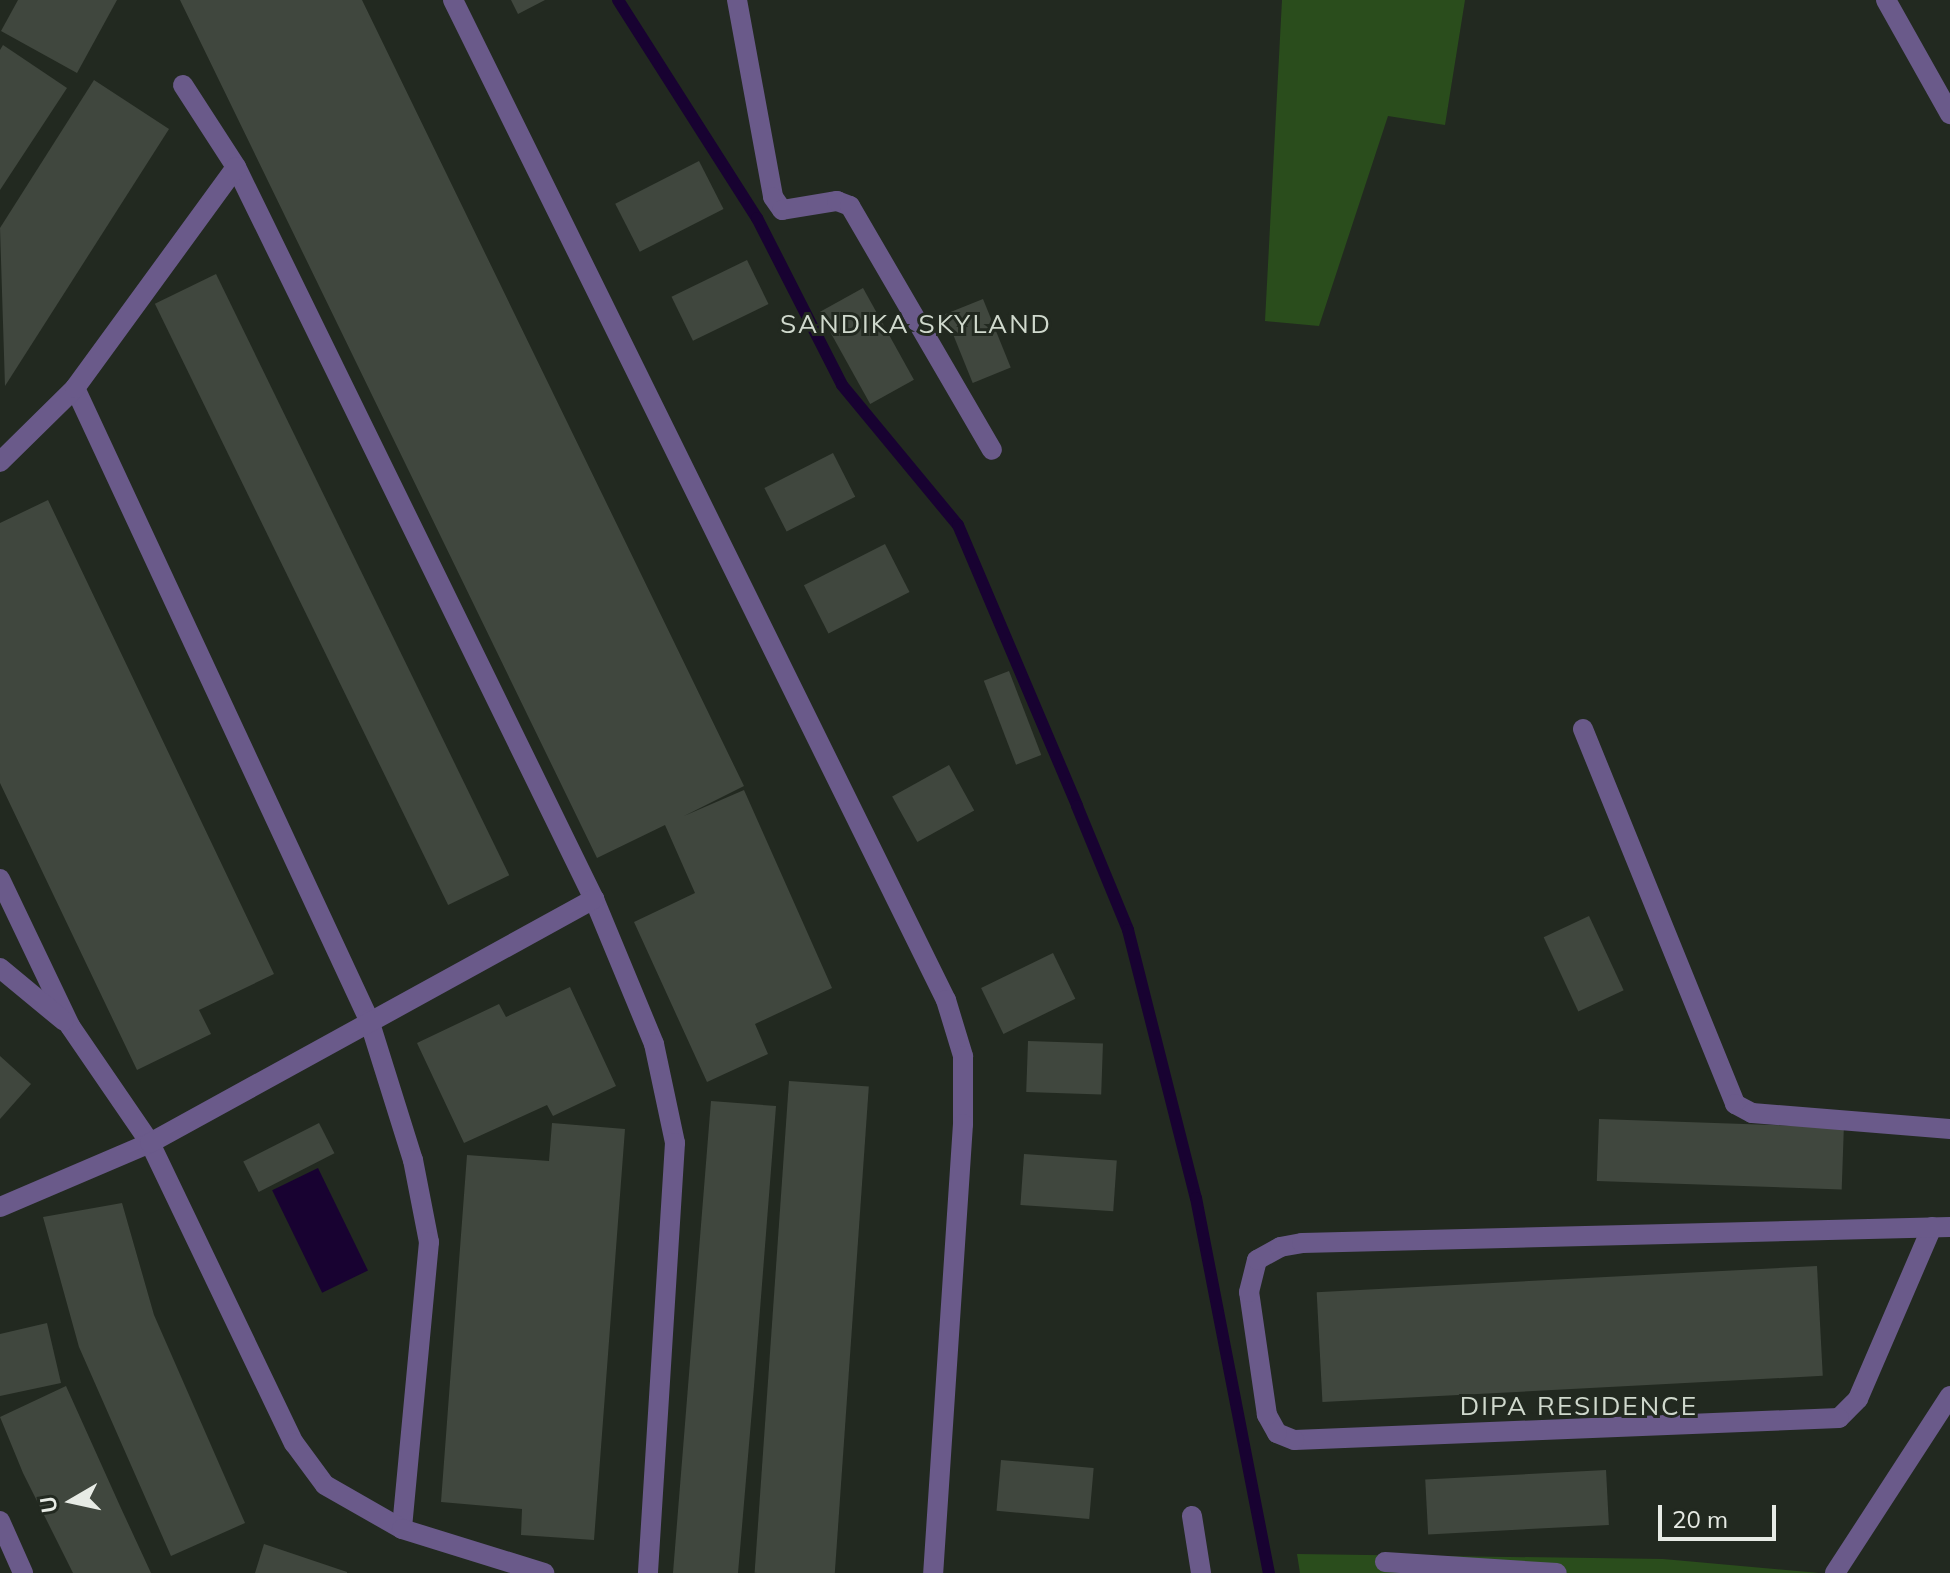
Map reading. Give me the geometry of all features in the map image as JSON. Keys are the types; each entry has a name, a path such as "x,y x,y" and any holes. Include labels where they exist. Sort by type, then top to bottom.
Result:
{"street":[{"path":"453,0 946,1000 963,1056 963,1124 933,1573"},
{"path":"737,0 773,197 782,210 837,201 850,206 992,450"},
{"path":"1886,0 1950,114"},
{"path":"183,85 236,167 594,899 654,1044 675,1143 648,1573"},
{"path":"0,462 75,388 236,167"},
{"path":"75,388 369,1020 413,1160 429,1242 402,1529"},
{"path":"1583,729 1735,1104 1752,1113 1950,1129"},
{"path":"0,879 70,1026 150,1143 294,1443 325,1485 402,1529 544,1573"},
{"path":"0,1207 150,1143 594,899"},
{"path":"0,968 70,1026"},
{"path":"1941,1227 1858,1399 1839,1418 1294,1440 1277,1433 1267,1415 1249,1292 1257,1260 1280,1247 1941,1227"},
{"path":"1835,1573 1950,1396"},
{"path":"1192,1516 1201,1573"},
{"path":"0,1521 23,1573"},
{"path":"1385,1562 1557,1573"}],"green space":[{"path":"1282,0 1465,0 1445,125 1388,116 1319,326 1265,321"},
{"path":"1297,1554 1663,1559 1819,1573 1300,1573"}],"shaded area":[{"path":"318,1168 368,1270 322,1293 272,1190"}],"building":[{"path":"18,0 117,0 77,73 1,31"},
{"path":"180,0 362,0 744,786 684,816 744,790 832,988 755,1024 768,1054 707,1082 634,922 695,893 665,825 597,858"},
{"path":"511,0 545,0 518,14"},
{"path":"3,45 67,88 0,190 0,50"},
{"path":"94,80 169,129 5,386 0,228"},
{"path":"699,161 724,209 640,252 615,204"},
{"path":"747,260 768,304 693,341 672,297"},
{"path":"216,274 509,875 448,905 155,304"},
{"path":"863,288 914,380 870,404 819,312"},
{"path":"983,299 1011,368 973,383 945,314"},
{"path":"833,453 855,497 787,532 764,488"},
{"path":"48,500 274,974 199,1010 211,1034 137,1070 0,783 0,523"},
{"path":"885,544 910,592 828,633 804,585"},
{"path":"1009,671 1041,755 1016,765 984,681"},
{"path":"949,765 974,810 917,842 892,797"},
{"path":"1589,916 1624,990 1578,1011 1544,937"},
{"path":"1053,953 1075,999 1003,1034 981,988"},
{"path":"570,987 616,1086 553,1116 547,1105 464,1143 417,1043 499,1004 506,1017"},
{"path":"1028,1041 1103,1044 1101,1095 1026,1092"},
{"path":"0,1056 31,1084 0,1119"},
{"path":"789,1081 869,1087 835,1573 755,1573"},
{"path":"711,1101 776,1106 754,1386 738,1573 673,1573"},
{"path":"1599,1119 1844,1128 1842,1190 1597,1181"},
{"path":"319,1123 334,1153 259,1192 243,1162"},
{"path":"552,1123 625,1129 594,1540 521,1535 522,1509 441,1502 467,1155 549,1161"},
{"path":"1024,1154 1117,1160 1113,1211 1020,1205"},
{"path":"122,1203 154,1315 245,1523 171,1556 79,1347 43,1217"},
{"path":"1817,1266 1823,1376 1322,1402 1317,1292"},
{"path":"47,1323 61,1383 0,1396 0,1334"},
{"path":"66,1386 151,1573 73,1573 23,1473 0,1417"},
{"path":"1001,1460 1094,1468 1089,1519 997,1511"},
{"path":"1606,1470 1609,1525 1428,1534 1425,1479"},
{"path":"264,1544 347,1572 347,1573 255,1573"}],"waterway":[{"path":"618,0 757,218 842,385 958,525 1077,806 1128,930 1196,1198 1269,1573"}],"district":[{"name":"SANDIKA SKYLAND","path":"916,324"},
{"name":"DIPA RESIDENCE","path":"1579,1406"}]}
